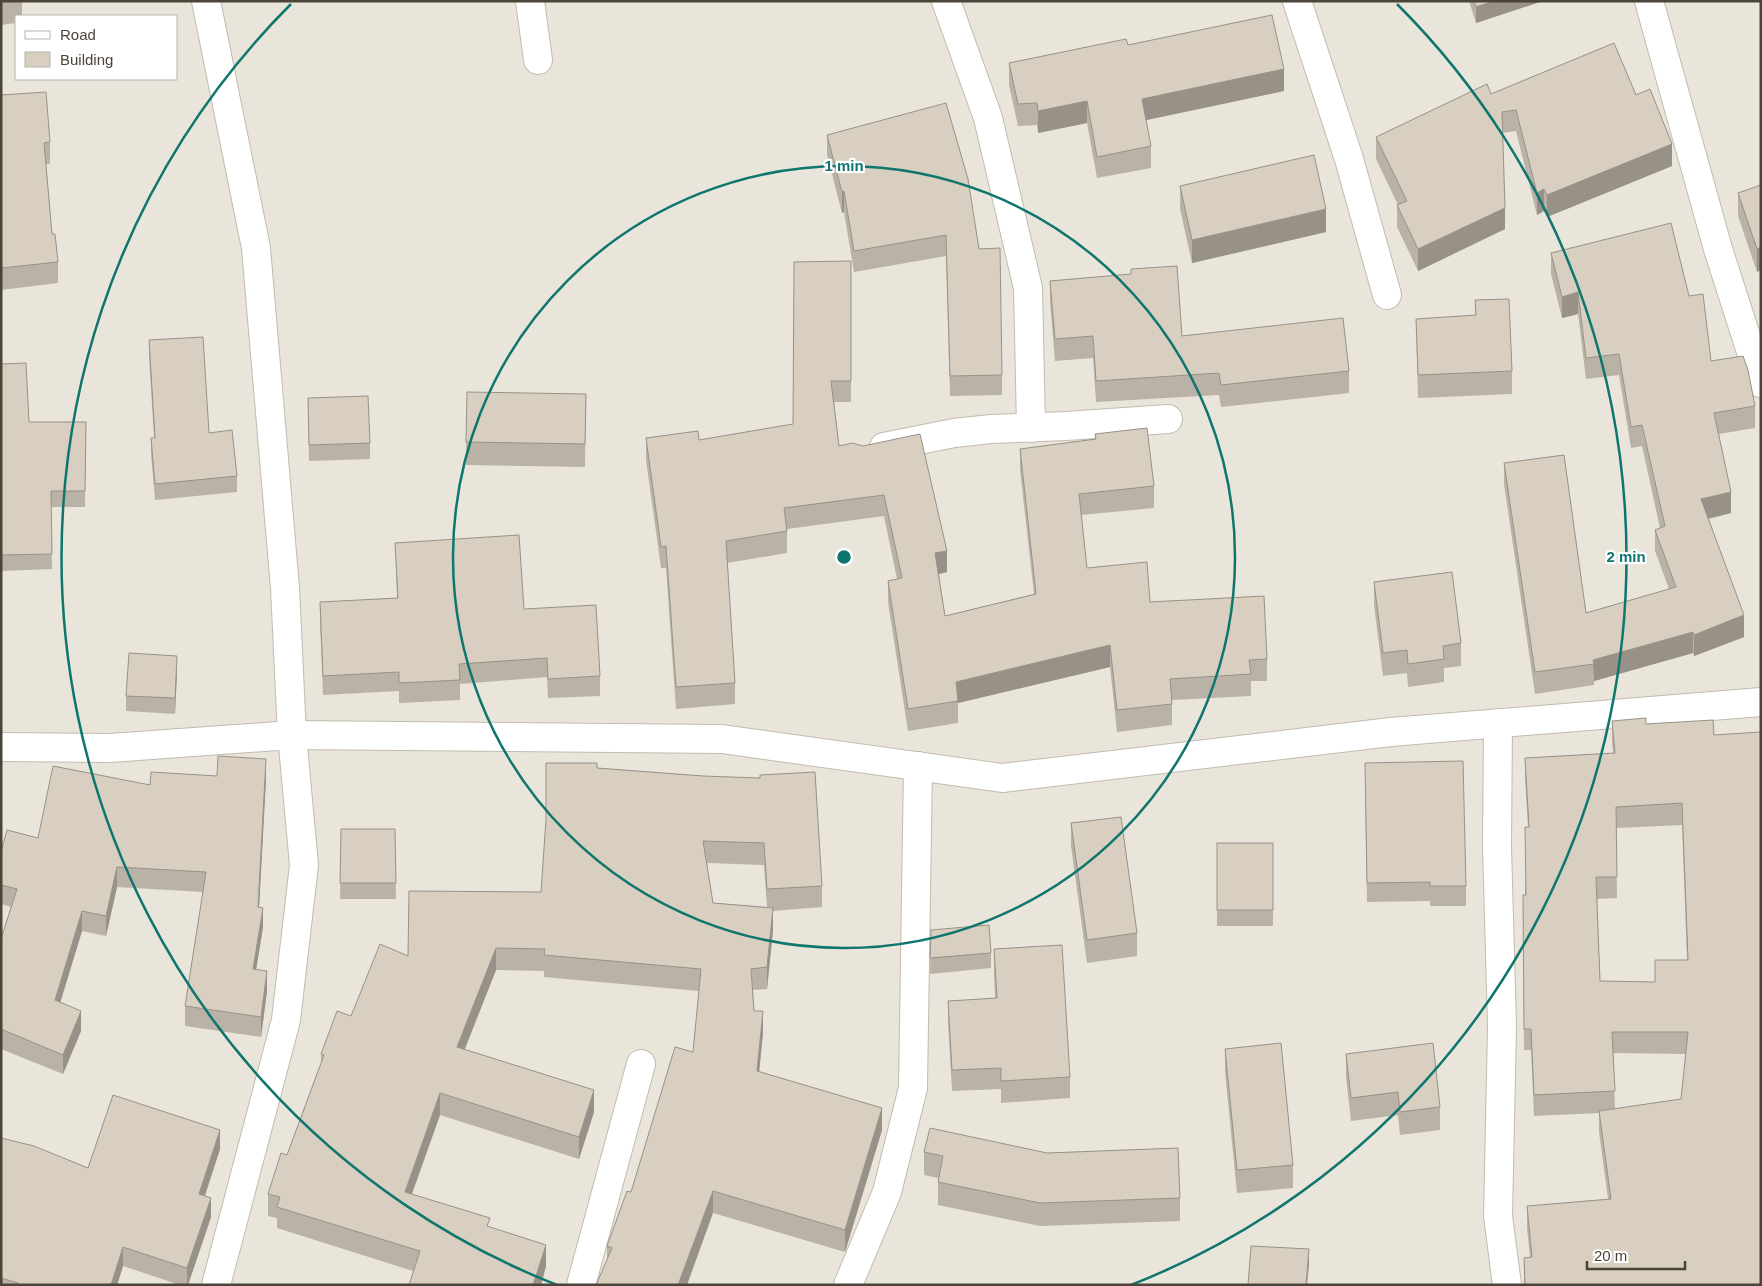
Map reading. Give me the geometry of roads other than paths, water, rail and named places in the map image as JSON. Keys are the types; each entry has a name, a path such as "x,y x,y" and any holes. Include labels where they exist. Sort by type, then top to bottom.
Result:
{"street":[{"path":"206,1 256,248 285,588 292,735 304,865 286,1020 216,1285"},
{"path":"530,1 538,60"},
{"path":"946,1 988,118 1028,288 1031,428"},
{"path":"1297,1 1349,158 1387,295"},
{"path":"1649,1 1718,248 1761,382"},
{"path":"860,452 954,433 1168,419"},
{"path":"1,747 110,748 292,735 722,739 1002,778 1390,732 1761,702"},
{"path":"1498,723 1497,847 1502,1026 1498,1216 1507,1285"},
{"path":"848,1285 887,1192 913,1088 918,766"},
{"path":"581,1285 640,1064"}]}
